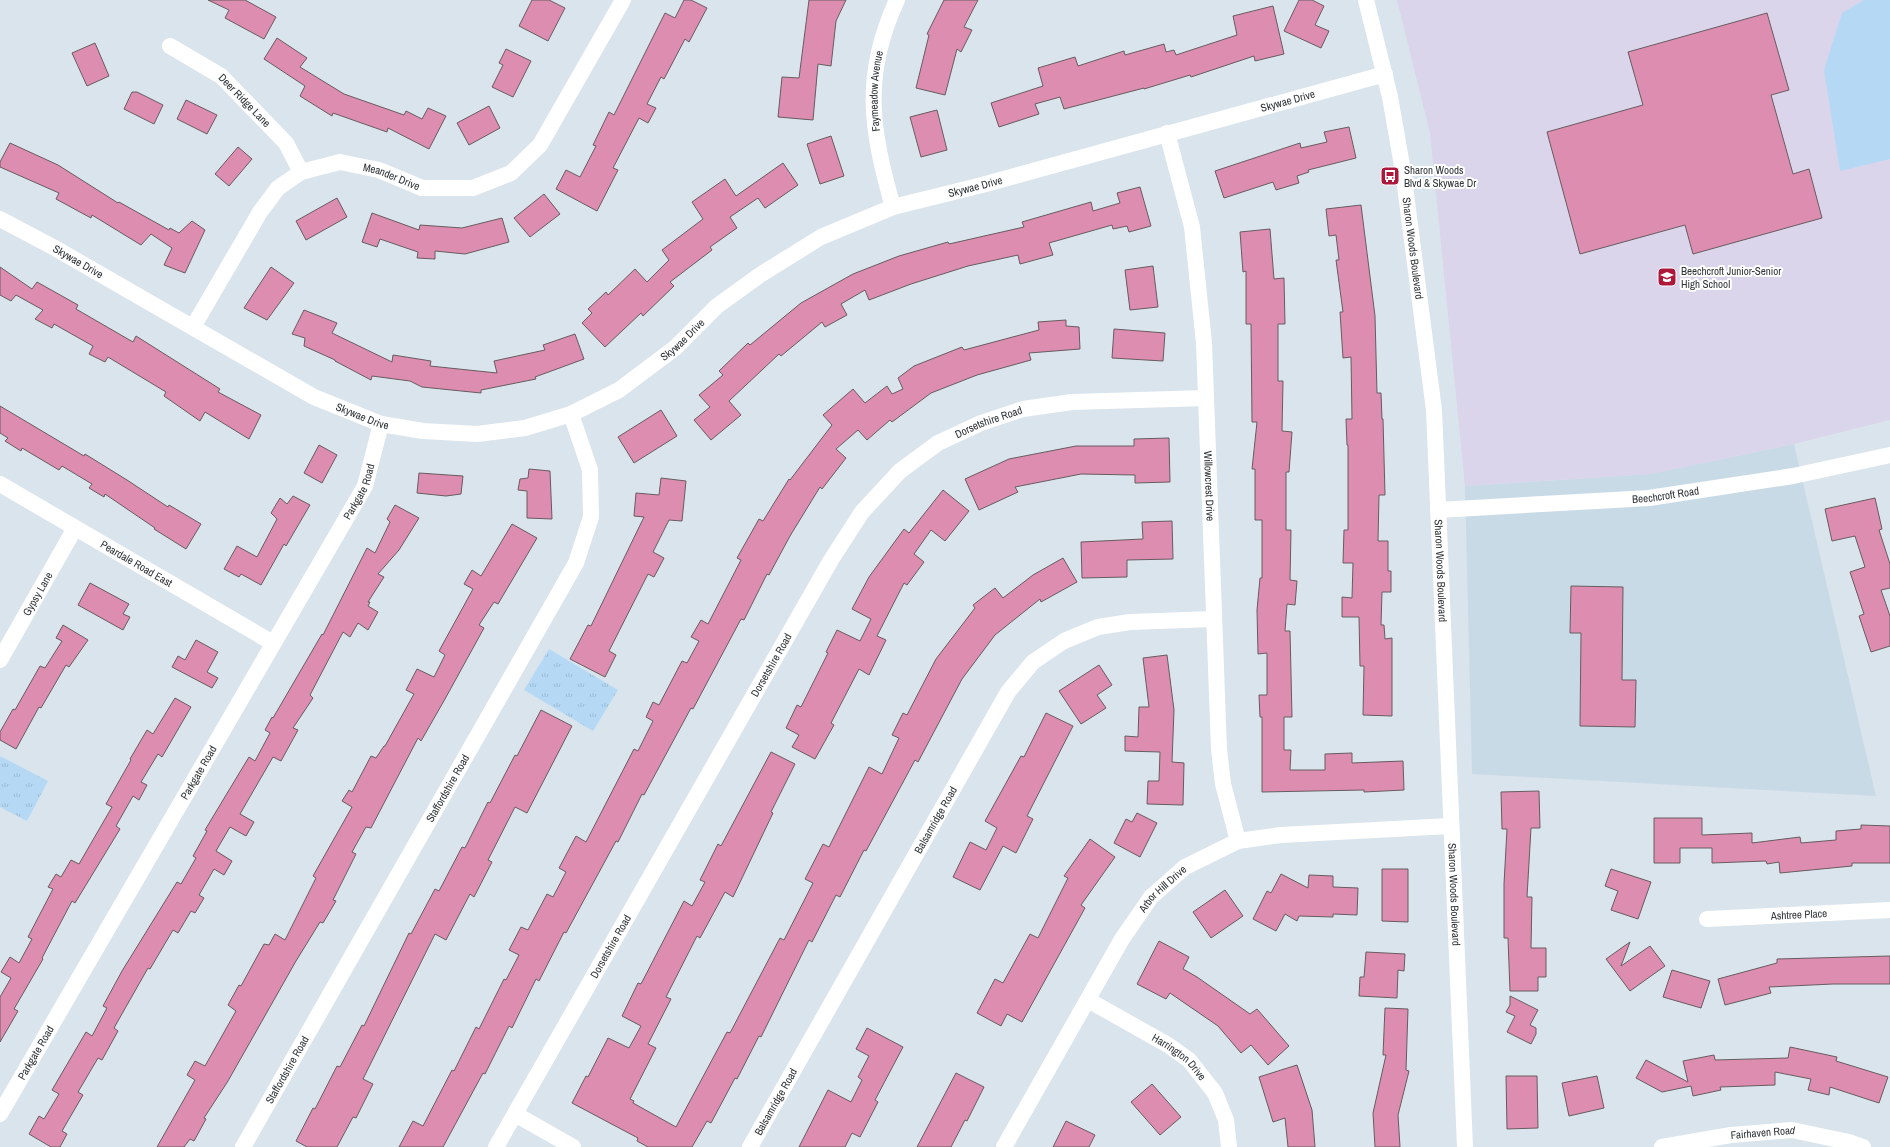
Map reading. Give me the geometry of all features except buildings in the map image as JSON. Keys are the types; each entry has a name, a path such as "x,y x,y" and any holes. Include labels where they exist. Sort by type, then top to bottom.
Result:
{"street":[{"name":"Meander Drive","path":"193,327 260,212 278,188 301,172 340,162 379,170 422,188 473,188 511,173 540,145 623,0"},
{"name":"Faymeadow Avenue","path":"893,207 881,165 874,122 873,80 881,40 897,0"},
{"name":"Sharon Woods Boulevard","path":"1366,0 1385,74 1403,171 1434,410 1450,826 1465,1147"},
{"name":"Deer Ridge Lane","path":"170,46 221,76 286,143 301,172"},
{"name":"Skywae Drive","path":"0,219 53,247 314,397 381,424 423,431 477,434 525,428 571,414 619,390 675,348 717,306 760,274 821,237 893,207 982,185 1385,74"},
{"name":"Willowcrest Drive","path":"1167,134 1192,227 1204,343 1219,749 1223,784 1238,841"},
{"name":"Dorsetshire Road","path":"496,1147 831,560 862,512 900,471 938,443 981,423 1023,409 1072,402 1206,398"},
{"name":"Staffordshire Road","path":"243,1147 576,563 591,517 590,470 571,414"},
{"name":"Parkgate Road","path":"0,1114 365,486 381,424"},
{"name":"Beechcroft Road","path":"1438,510 1649,498 1793,476 1890,455"},
{"name":"Peardale Road East","path":"0,484 273,643"},
{"name":"Gypsy Lane","path":"0,660 75,528"},
{"name":"Balsamridge Road","path":"750,1147 1008,692 1033,662 1064,640 1098,627 1130,622 1214,619"},
{"name":"Arbor Hill Drive","path":"1004,1147 1122,939 1151,897 1185,867 1238,841 1281,835 1450,826"},
{"name":"Ashtree Place","path":"1707,919 1890,910"},
{"name":"Harrington Drive","path":"1088,1000 1168,1045 1189,1060 1215,1093 1226,1120 1229,1147"},
{"path":"515,1114 573,1147"},
{"name":"Fairhaven Road","path":"1662,1147 1699,1144 1731,1135 1792,1130 1850,1142 1863,1147"}],"shaded area":[{"name":"Beechcroft Junior-Senior High School","path":"1397,0 1890,0 1890,420 1794,444 1650,474 1465,486 1430,133"},
{"path":"1794,444 1876,796 1472,774 1465,486 1649,474"}],"green space":[{"path":"1864,0 1890,0 1890,159 1840,171 1824,70 1842,13"},
{"path":"549,649 618,690 593,731 524,690"},
{"path":"0,756 48,781 27,821 0,807"}],"place":[{"name":"Sharon Woods Blvd & Skywae Dr","path":"1390,176"},
{"name":"Beechcroft Junior-Senior High School","path":"1667,277"}]}
